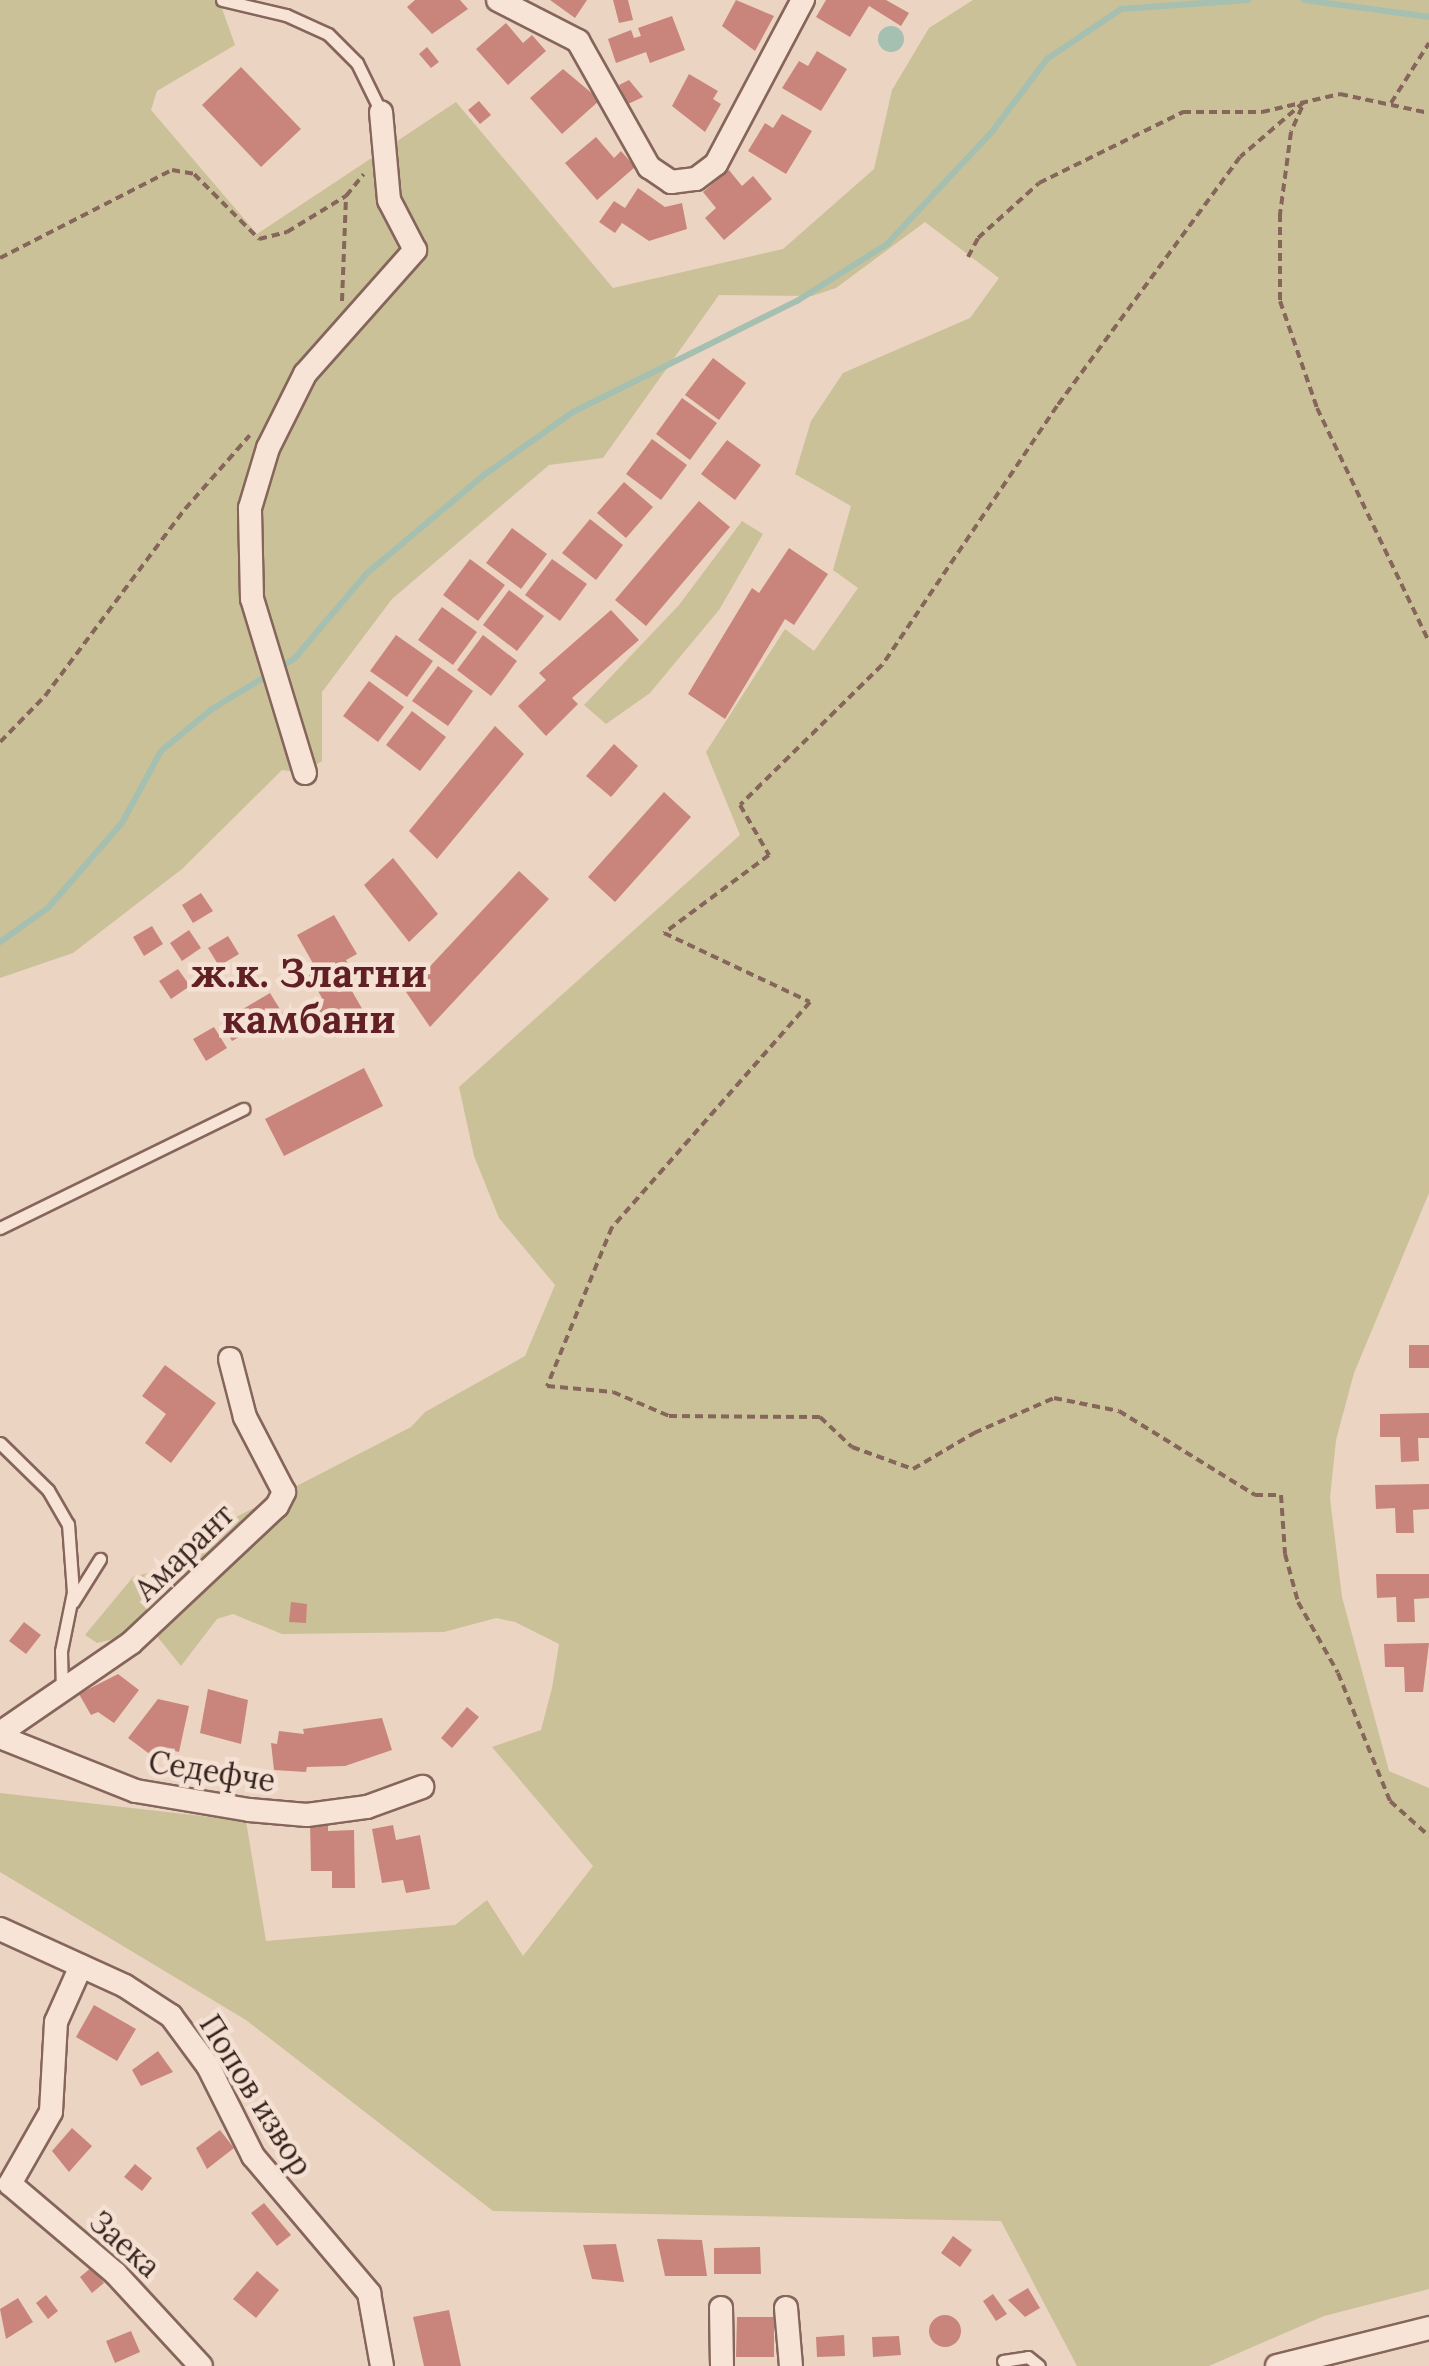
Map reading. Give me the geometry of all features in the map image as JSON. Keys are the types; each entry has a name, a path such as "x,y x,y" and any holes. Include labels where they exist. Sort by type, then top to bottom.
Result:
{"street":[{"path":"498,0 578,41 649,167 670,182 696,179 716,164 803,0"},
{"path":"305,773 252,599 250,508 268,448 305,374 415,250 389,200 381,112"},
{"name":"Амарант","path":"0,1735 131,1643 277,1506 284,1492 244,1417 230,1358"},
{"name":"Седефче","path":"0,1735 136,1791 249,1810 327,1812 422,1787"},
{"name":"Попов извор","path":"0,1929 153,2002 188,2037 253,2156 369,2293 382,2366"},
{"path":"5,2179 51,2112 56,2022 81,1966"},
{"name":"Заека","path":"5,2179 116,2274 201,2366"},
{"path":"720,2308 722,2366"},
{"path":"786,2308 791,2366"},
{"path":"1277,2366 1429,2328"}],"lane":[{"path":"222,0 286,14 328,34 357,62 381,112"},
{"path":"0,1228 243,1110"},
{"path":"0,1443 48,1490 68,1524 71,1605 61,1651 62,1692"},
{"path":"71,1605 100,1559"},
{"path":"1003,2362 1028,2357 1039,2366"}],"path":[{"path":"1391,103 1429,44"},
{"path":"968,257 978,238 1040,183 1183,112 1262,112 1340,94 1428,114"},
{"path":"1304,102 1291,132 1280,214 1280,302 1325,425 1429,642"},
{"path":"1304,102 1240,157 1057,406 882,664 740,805 769,855 664,933 810,1002 612,1227 547,1386 613,1392 669,1416 820,1417 852,1446 913,1469 974,1432 1054,1398 1119,1411 1255,1495 1282,1494 1286,1554 1298,1602 1338,1673 1390,1801 1429,1836"},
{"path":"0,258 172,170 194,174 259,240 287,232 346,196 371,166"},
{"path":"342,306 346,196"},
{"path":"0,742 46,696 185,509 257,428"}],"shaded area":[{"path":"0,0 219,0 235,45 157,91 151,110 257,234 456,102 613,288 783,249 874,169 892,90 929,28 973,0 1429,0 1429,1193 1354,1373 1336,1440 1330,1498 1342,1597 1389,1771 1429,1788 1429,2289 1324,2316 1209,2366 1077,2366 1001,2221 493,2211 246,2020 0,1872 0,1793 246,1821 266,1941 455,1925 487,1900 523,1956 593,1866 492,1747 541,1730 552,1688 559,1644 515,1622 496,1618 444,1632 282,1634 233,1614 217,1619 181,1666 152,1630 97,1643 85,1635 133,1577 182,1564 213,1529 411,1427 425,1412 525,1356 555,1285 499,1218 474,1156 459,1087 740,835 706,752 785,629 814,651 858,588 833,570 851,506 795,474 811,421 843,373 970,318 999,278 925,222 836,288 812,296 719,295 603,458 549,465 392,599 322,692 322,761 303,773 282,770 182,869 73,953 0,978"},
{"path":"891,26 900,30 904,39 900,48 891,52 882,48 878,39 882,30"},
{"path":"742,521 763,534 719,610 650,693 606,724 584,705 679,605"}],"building":[{"path":"415,0 460,0 468,9 432,34 407,7"},
{"path":"550,0 587,0 575,18"},
{"path":"613,0 628,0 633,20 619,23"},
{"path":"736,0 774,16 755,51 722,26"},
{"path":"826,0 886,0 909,13 901,26 869,6 850,37 816,17"},
{"path":"672,16 685,50 650,63 646,52 616,63 608,39 631,30 634,38 641,36 638,28"},
{"path":"506,23 523,43 532,35 546,51 508,85 476,49"},
{"path":"427,47 439,62 431,68 419,54"},
{"path":"817,51 847,69 821,111 782,88 799,61 808,66"},
{"path":"241,67 301,129 261,167 202,105"},
{"path":"563,69 600,100 562,134 530,98"},
{"path":"689,74 718,91 713,99 721,104 705,132 672,106"},
{"path":"629,80 643,97 628,104 619,85"},
{"path":"479,101 491,115 480,124 468,110"},
{"path":"782,114 812,131 786,174 748,151 765,123 773,128"},
{"path":"596,137 614,158 621,151 635,167 597,200 565,163"},
{"path":"729,170 742,186 753,176 772,199 724,240 705,218 716,208 703,192"},
{"path":"638,188 665,207 682,203 687,229 649,241 622,223 615,233 599,222 614,201 625,208"},
{"path":"713,358 746,383 719,420 685,395"},
{"path":"682,398 717,423 690,460 656,434"},
{"path":"652,439 687,465 661,500 626,474"},
{"path":"727,440 761,465 735,500 701,474"},
{"path":"624,482 653,507 626,538 597,513"},
{"path":"699,501 730,527 646,626 615,600"},
{"path":"590,519 623,545 596,580 562,553"},
{"path":"512,528 547,554 521,589 486,563"},
{"path":"789,548 828,574 794,625 785,619 725,719 688,694 752,588 759,593"},
{"path":"470,559 505,585 478,621 443,595"},
{"path":"552,559 587,584 560,621 525,595"},
{"path":"509,590 544,616 517,651 483,625"},
{"path":"442,607 477,632 453,665 418,640"},
{"path":"611,610 639,640 572,698 578,704 546,736 518,706 546,680 539,673"},
{"path":"396,635 433,661 407,697 370,671"},
{"path":"483,635 517,661 491,696 457,670"},
{"path":"438,666 473,691 448,726 412,701"},
{"path":"369,681 404,707 378,742 343,716"},
{"path":"412,711 446,737 420,771 386,745"},
{"path":"495,726 524,754 437,859 409,831"},
{"path":"614,744 638,766 611,797 586,776"},
{"path":"664,792 691,817 615,902 588,877"},
{"path":"393,858 438,914 409,942 364,885"},
{"path":"519,871 549,899 430,1027 406,992"},
{"path":"201,893 213,911 193,923 182,905"},
{"path":"334,915 357,954 346,960 358,981 349,986 368,1019 334,1038 313,1003 322,998 307,972 315,967 297,935"},
{"path":"152,926 163,944 144,956 133,937"},
{"path":"189,930 201,948 182,961 170,943"},
{"path":"228,936 239,954 219,966 208,948"},
{"path":"178,969 190,986 171,999 159,981"},
{"path":"270,993 283,1014 256,1030 243,1009"},
{"path":"235,1015 246,1033 232,1041 221,1023"},
{"path":"214,1027 227,1048 206,1061 193,1039"},
{"path":"364,1068 383,1106 284,1156 265,1119"},
{"path":"1409,1345 1429,1345 1429,1368 1409,1368"},
{"path":"165,1365 216,1403 171,1463 145,1443 166,1414 142,1396"},
{"path":"1429,1413 1429,1438 1418,1438 1419,1461 1401,1462 1400,1437 1380,1437 1380,1414"},
{"path":"1429,1484 1429,1509 1413,1510 1414,1533 1396,1533 1395,1508 1376,1509 1375,1485"},
{"path":"1376,1574 1429,1574 1429,1598 1414,1599 1415,1622 1397,1622 1396,1597 1377,1598"},
{"path":"291,1602 307,1604 306,1623 289,1622"},
{"path":"24,1622 41,1635 26,1654 9,1641"},
{"path":"1429,1643 1423,1692 1405,1692 1404,1667 1385,1667 1384,1644"},
{"path":"118,1674 139,1690 114,1723 98,1712 91,1715 79,1694"},
{"path":"208,1689 248,1700 241,1744 200,1733"},
{"path":"158,1699 189,1706 179,1752 158,1747 151,1755 128,1738"},
{"path":"467,1707 479,1717 452,1748 441,1738"},
{"path":"382,1718 392,1750 345,1766 307,1767 306,1772 274,1770 271,1743 277,1744 279,1731 304,1734 303,1729"},
{"path":"310,1820 328,1820 328,1831 354,1830 355,1888 332,1888 332,1871 311,1871"},
{"path":"393,1825 396,1840 420,1835 430,1889 406,1893 403,1880 382,1883 372,1829"},
{"path":"94,2005 136,2029 117,2061 76,2037"},
{"path":"158,2051 173,2072 141,2086 132,2070"},
{"path":"72,2128 92,2146 69,2172 52,2151"},
{"path":"220,2130 234,2148 207,2169 196,2148"},
{"path":"135,2164 152,2178 142,2191 124,2177"},
{"path":"264,2203 291,2235 277,2246 251,2213"},
{"path":"953,2236 972,2250 960,2267 941,2253"},
{"path":"657,2239 702,2240 707,2276 665,2276"},
{"path":"616,2244 624,2282 592,2279 583,2245"},
{"path":"760,2247 761,2274 714,2274 714,2248"},
{"path":"92,2267 104,2283 92,2293 80,2277"},
{"path":"257,2271 279,2290 256,2318 233,2299"},
{"path":"1028,2288 1040,2308 1025,2317 1008,2300"},
{"path":"993,2294 1007,2314 996,2321 983,2301"},
{"path":"46,2295 58,2311 48,2319 36,2303"},
{"path":"18,2298 33,2322 6,2339 0,2309"},
{"path":"449,2310 461,2366 424,2366 413,2317"},
{"path":"945,2315 957,2319 961,2331 957,2343 945,2347 933,2343 929,2331 933,2319"},
{"path":"737,2317 774,2317 774,2357 736,2357"},
{"path":"131,2331 140,2352 115,2363 106,2341"},
{"path":"844,2335 845,2356 817,2357 816,2337"},
{"path":"899,2336 901,2355 873,2357 872,2337"}],"waterway":[{"path":"0,942 48,908 122,823 161,751 212,709 294,659 366,574 484,475 573,412 797,301 887,244 991,133 1047,59 1121,9 1248,0"},
{"path":"1304,0 1429,17"}],"district":[{"name":"ж.к. Златни камбани","path":"309,996"}]}
